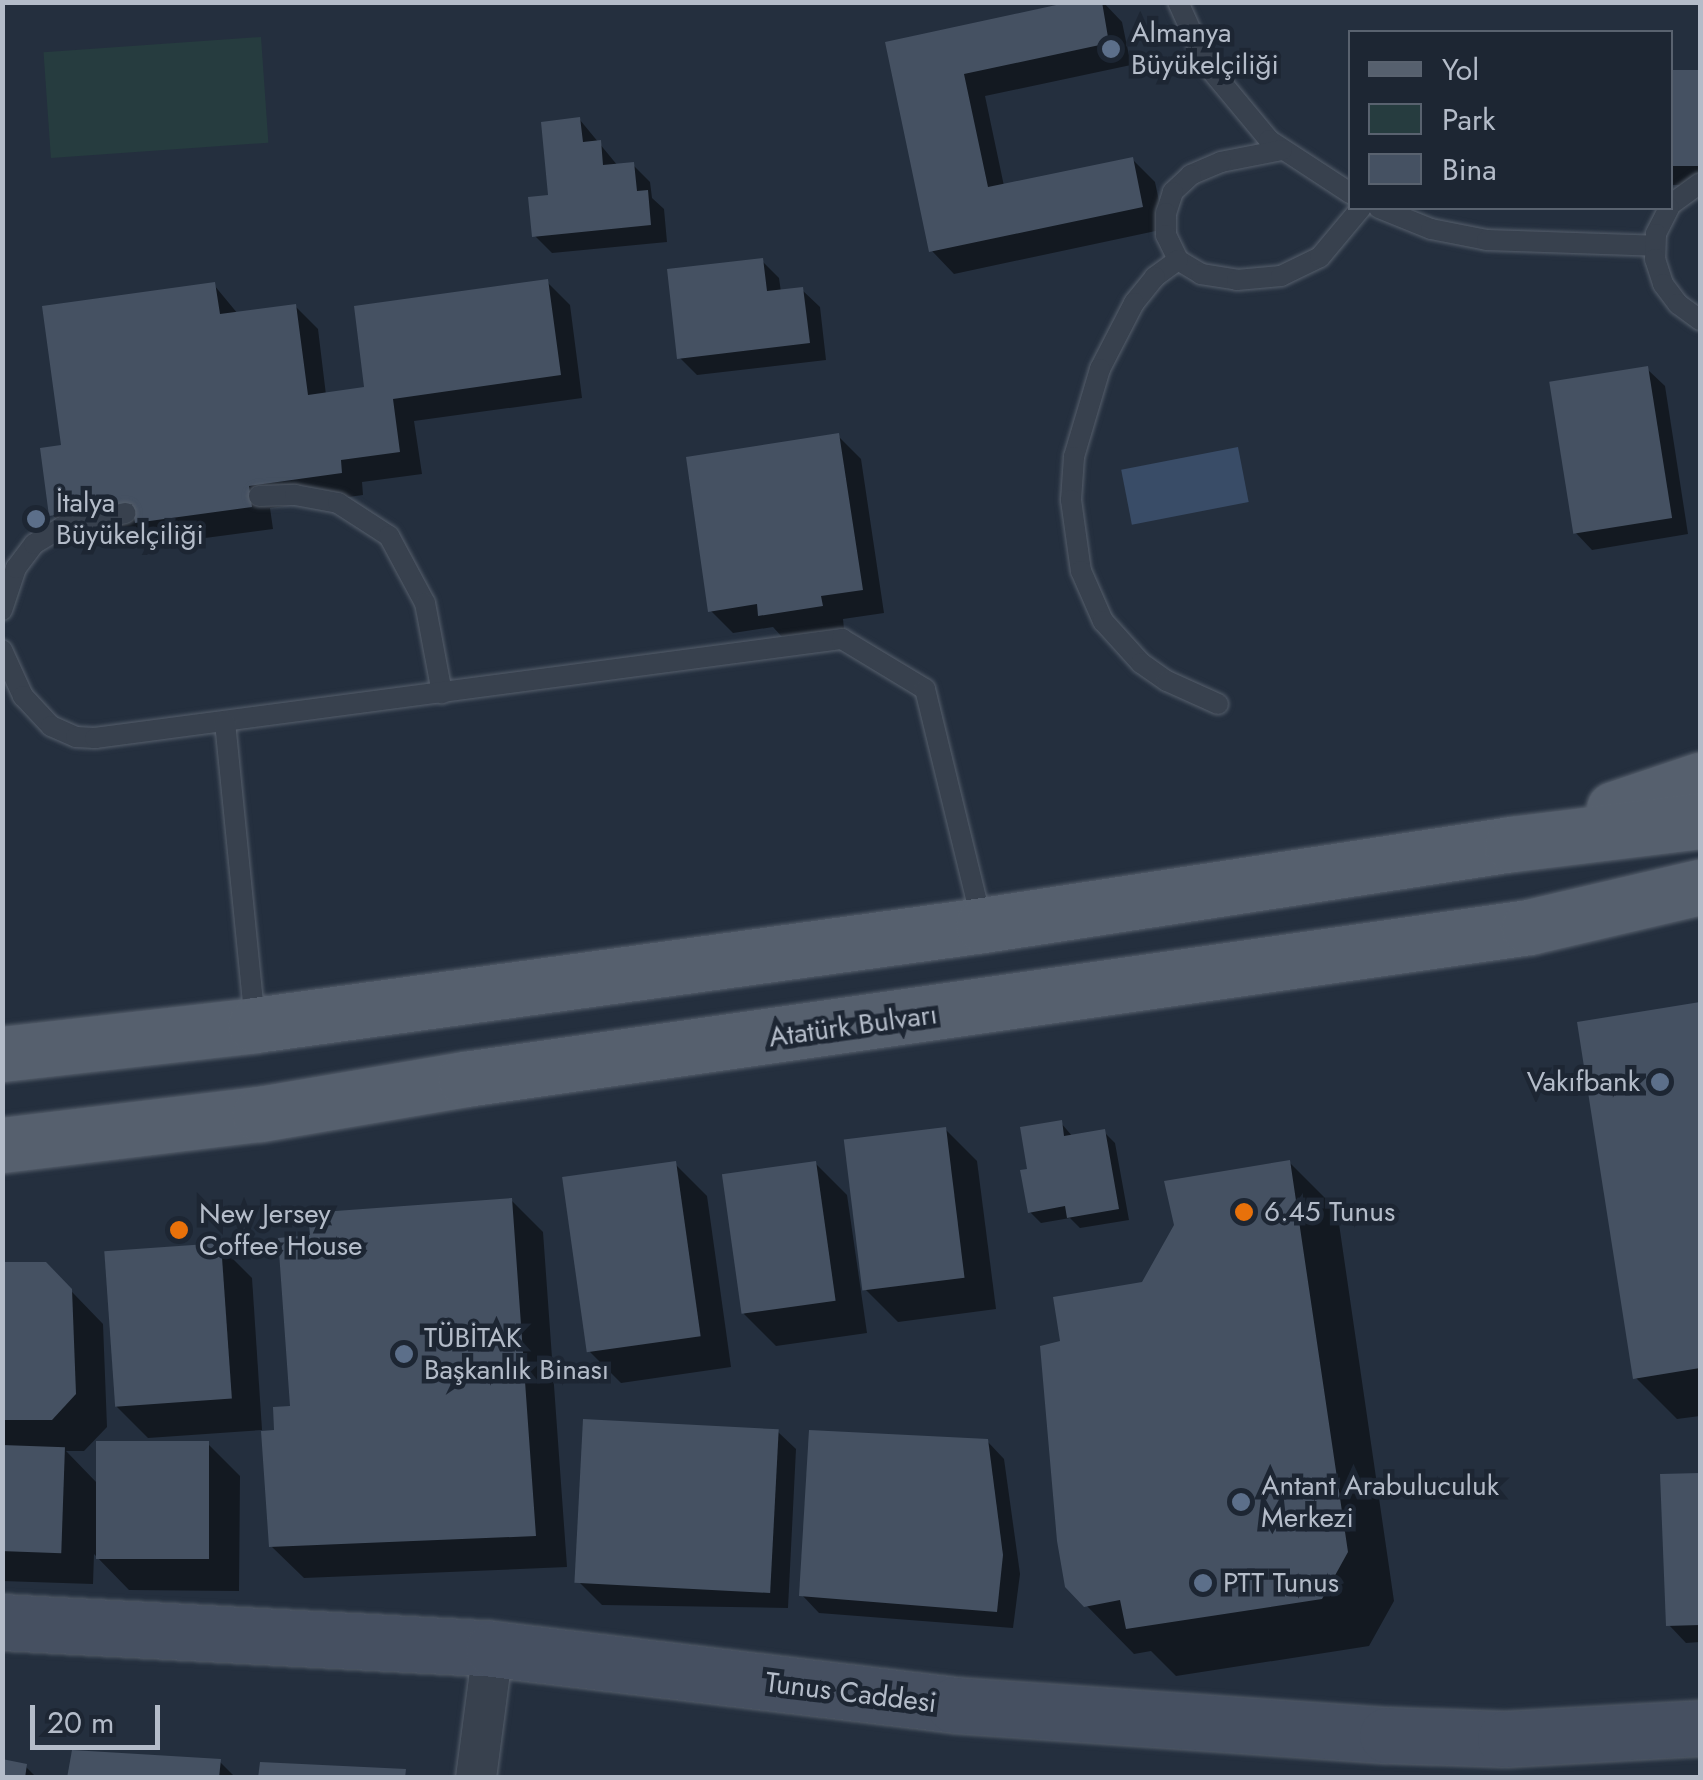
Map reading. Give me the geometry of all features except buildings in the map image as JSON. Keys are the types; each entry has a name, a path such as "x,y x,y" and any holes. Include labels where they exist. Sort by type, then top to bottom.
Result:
{"main road":[{"path":"1512,844 1700,780"},
{"path":"2,1054 255,1025 982,925 1512,844 1700,821"},
{"name":"Atatürk Bulvarı","path":"2,1144 260,1114 465,1080 1529,927 1700,887"},
{"path":"1529,927 1700,928"}],"street":[{"name":"Tunus Caddesi","path":"2,1622 493,1649 954,1705 1348,1732 1505,1738 1700,1728"},
{"path":"476,1778 493,1649"}],"lane":[{"path":"1178,2 1206,64 1258,128 1282,150 1348,192"},
{"path":"1282,150 1221,162 1190,175 1172,192 1166,213 1166,235 1178,260 1200,274 1237,280 1281,276 1320,257 1359,210"},
{"path":"1673,204 1700,183"},
{"path":"1384,210 1431,229 1487,240 1655,246"},
{"path":"1668,210 1656,234 1655,246 1664,284 1678,304 1700,320"},
{"path":"1178,260 1155,277 1134,303 1100,369 1074,457 1071,500 1080,572 1103,621 1141,662 1168,681 1218,704"},
{"path":"259,496 295,495 338,502 389,536 425,603 442,693"},
{"path":"2,610 7,578 48,534 62,526 125,513"},
{"path":"2,650 23,696 63,733 115,737 842,640 925,689 982,925"},
{"path":"226,722 255,1025"}],"green space":[{"path":"261,37 268,143 51,158 44,52"}],"water":[{"path":"1238,447 1249,502 1132,525 1121,470"}],"place":[{"name":"Almanya Büyükelçiliği","path":"1111,49"},
{"name":"İtalya Büyükelçiliği","path":"36,519"},
{"name":"Vakıfbank","path":"1660,1082"},
{"name":"6.45 Tunus","path":"1244,1212"},
{"name":"New Jersey Coffee House","path":"179,1230"},
{"name":"TÜBİTAK Başkanlık Binası","path":"404,1354"},
{"name":"Antant Arabuluculuk Merkezi","path":"1241,1502"},
{"name":"PTT Tunus","path":"1203,1583"}]}
